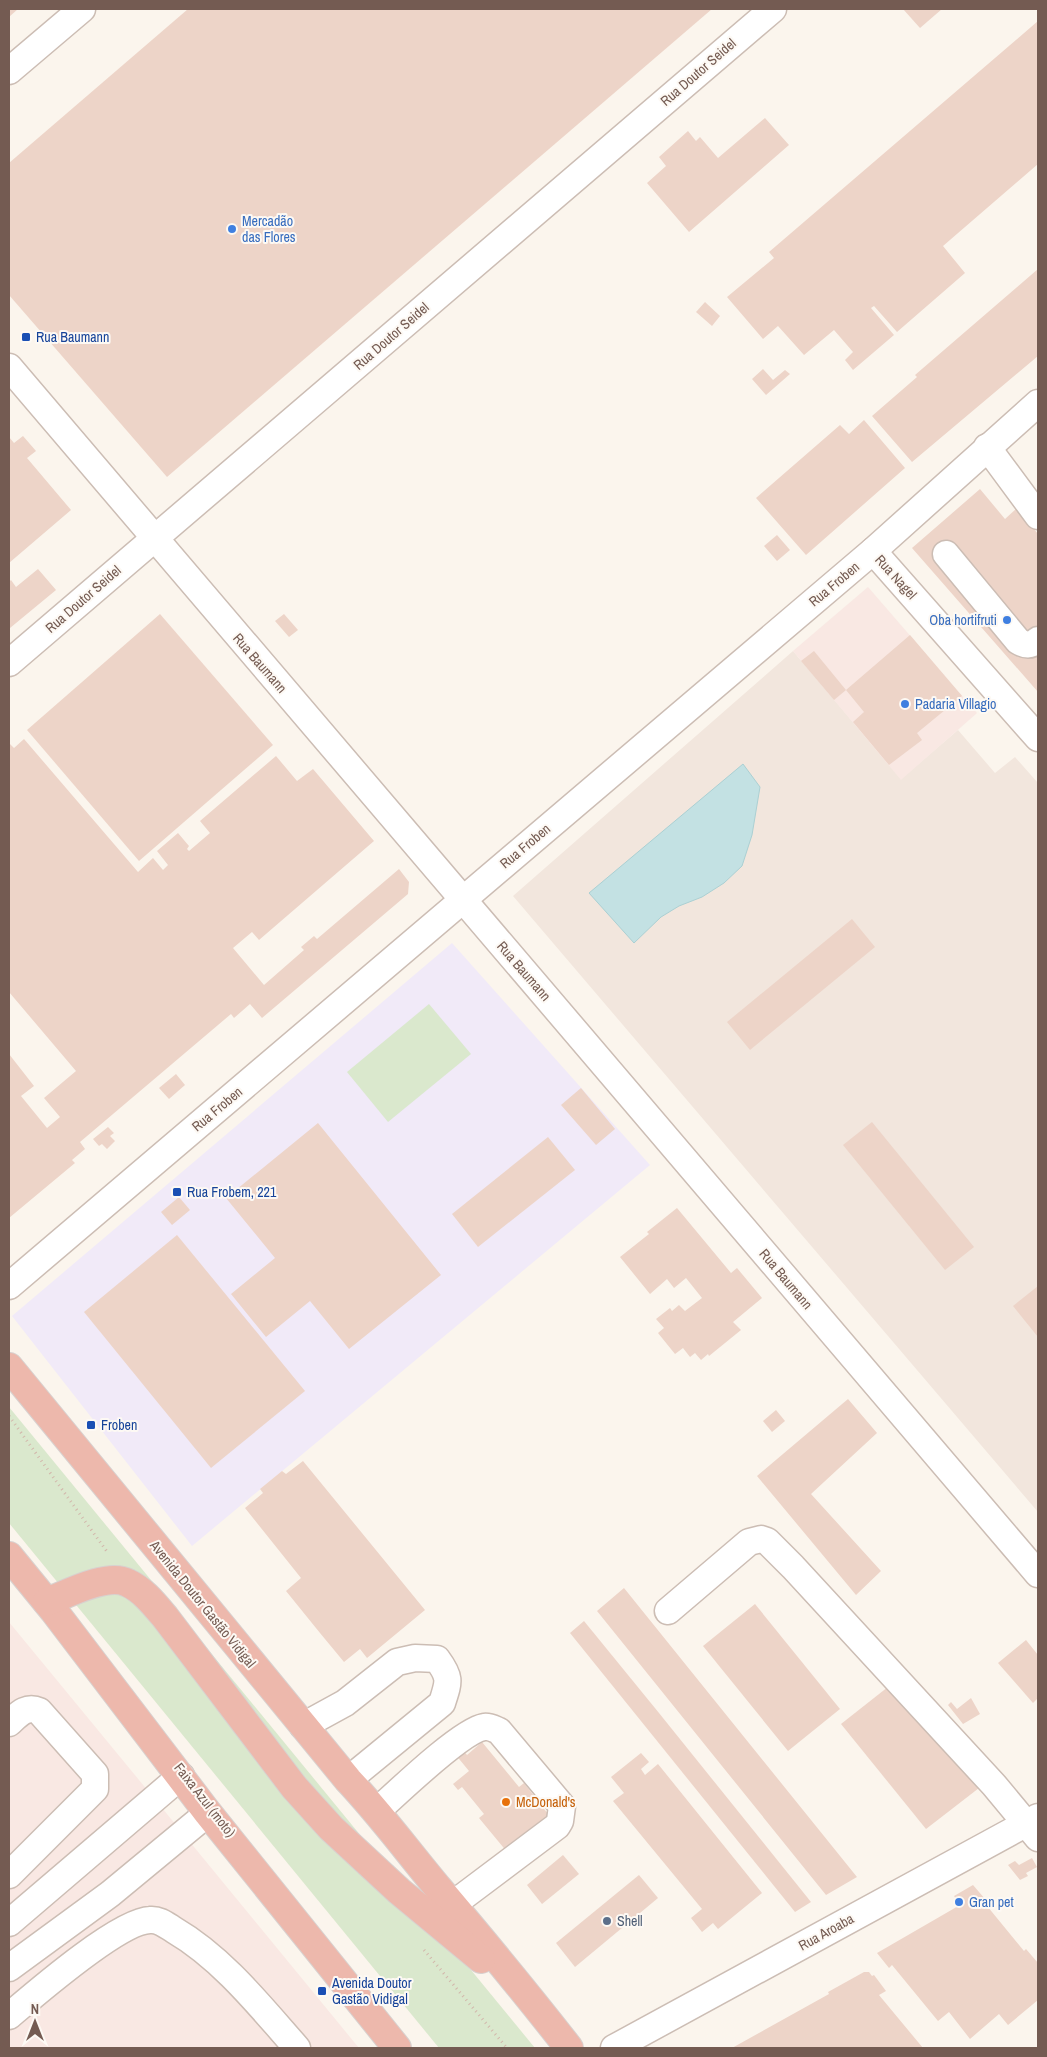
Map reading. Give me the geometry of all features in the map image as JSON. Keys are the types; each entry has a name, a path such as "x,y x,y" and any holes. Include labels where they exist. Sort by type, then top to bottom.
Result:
{"highway":[{"name":"Avenida Doutor Gastão Vidigal","path":"9,1367 303,1726 348,1780 377,1811 452,1905 536,2004 569,2048"},
{"path":"9,1556 49,1602 208,1813 397,2048"},
{"path":"49,1602 89,1585 118,1580 127,1582 146,1595 165,1617 294,1787 331,1828 399,1891 536,2004"}],"street":[{"path":"9,71 82,9"},
{"name":"Rua Doutor Seidel","path":"9,663 773,9"},
{"name":"Rua Baumann","path":"9,367 153,539 463,899 1038,1574"},
{"name":"Rua Froben","path":"9,1286 873,551 1038,403"},
{"path":"987,447 1038,516"},
{"name":"Rua Nagel","path":"873,551 1038,738"},
{"path":"946,554 1018,641 1028,645 1038,640"},
{"path":"668,1611 749,1542 761,1539 767,1541 793,1566 1034,1826"},
{"name":"Faixa Azul (moto)","path":"9,1548 213,1812 406,2048"},
{"path":"303,1726 345,1703 397,1662 415,1658 437,1659 447,1673 447,1689 442,1703 348,1780"},
{"path":"9,1722 22,1711 30,1708 39,1711 95,1774 96,1779 95,1788 9,1875"},
{"path":"377,1811 449,1748 476,1730 485,1727 499,1730 562,1806 560,1821 557,1826 452,1905"},
{"path":"9,1923 181,1776"},
{"path":"9,1968 110,1894 208,1813"},
{"name":"Rua Aroaba","path":"614,2048 1034,1826"},
{"path":"9,2016 54,1978 109,1939 131,1926 148,1920 158,1920 197,1944 224,1969 297,2048"}],"path":[{"path":"9,1416 107,1550"}],"shaded area":[{"path":"868,587 977,713 901,780 793,651"},
{"path":"793,651 901,779 958,730 995,773 1015,757 1038,783 1038,1512 513,896"},
{"path":"452,943 650,1165 192,1546 12,1316"},
{"path":"9,1622 167,1814 359,2048 9,2048"}],"green space":[{"path":"429,1004 471,1054 388,1122 347,1072"},
{"path":"9,1407 535,2048 439,2048 9,1523"}],"water":[{"path":"743,764 760,787 752,835 742,866 724,883 702,897 679,906 661,917 634,943 589,893"}],"building":[{"path":"9,9 18,9 9,17"},
{"name":"Mercadão das Flores","path":"188,9 712,9 167,477 9,295 9,163"},
{"path":"903,9 942,9 920,28"},
{"path":"1038,21 1038,164 943,246 965,273 897,332 874,306 871,308 894,335 853,370 845,360 853,352 834,330 804,355 778,326 763,339 727,297 774,258 769,252"},
{"path":"765,118 789,145 689,232 647,183 666,166 659,157 688,131 696,141 700,137 718,158"},
{"path":"1038,269 1038,356 912,462 872,416 917,377 915,375"},
{"path":"705,302 720,316 712,326 696,312"},
{"path":"763,369 773,380 785,370 790,374 766,395 752,379"},
{"path":"864,420 905,468 806,555 756,498 840,425 849,434"},
{"path":"23,436 36,451 27,458 71,510 9,563 9,437 14,443"},
{"name":"Oba hortifruti","path":"980,489 1005,519 1017,508 1038,534 1038,692 912,548"},
{"path":"777,535 790,550 777,561 764,546"},
{"path":"38,569 56,590 10,628 9,582 11,580 16,587"},
{"path":"160,614 273,745 139,861 27,730"},
{"path":"284,614 298,630 289,637 275,621"},
{"name":"Padaria Villagio","path":"910,635 962,696 917,733 922,740 889,765 853,722 864,712 846,690"},
{"path":"814,651 846,690 834,700 801,661"},
{"path":"24,739 138,872 153,858 163,870 168,865 157,851 178,833 189,846 187,849 189,851 210,833 200,821 276,756 297,781 313,769 374,841 259,940 252,932 233,948 264,985 304,950 301,947 314,936 317,939 399,869 409,882 408,894 262,1018 250,1004 234,1018 231,1014 80,1142 85,1149 72,1160 75,1163 9,1218 9,1054 34,1086 21,1096 47,1128 60,1117 44,1098 76,1071 9,992 9,743 14,748"},
{"path":"852,919 875,947 750,1050 727,1022"},
{"path":"176,1074 185,1085 169,1099 159,1088"},
{"path":"581,1088 615,1129 596,1145 561,1105"},
{"path":"872,1122 974,1247 945,1270 843,1145"},
{"path":"318,1123 441,1275 349,1349 310,1301 266,1337 231,1294 275,1258 226,1198"},
{"path":"108,1127 114,1133 110,1136 115,1141 107,1149 102,1144 99,1146 93,1139"},
{"path":"548,1137 575,1170 478,1247 452,1214"},
{"path":"179,1197 190,1210 172,1225 161,1212"},
{"path":"677,1208 731,1273 737,1268 762,1298 733,1322 741,1330 709,1356 708,1354 701,1360 695,1353 690,1357 683,1348 675,1354 658,1333 664,1328 656,1319 670,1308 672,1311 679,1305 685,1311 702,1298 686,1278 674,1288 667,1279 650,1294 620,1257"},
{"path":"177,1235 305,1391 211,1468 84,1312"},
{"path":"1038,1286 1038,1337 1013,1306"},
{"path":"848,1399 877,1433 811,1494 881,1571 856,1595 757,1476"},
{"path":"776,1410 785,1421 772,1432 763,1421"},
{"path":"303,1461 425,1610 367,1658 360,1649 344,1662 320,1633 286,1591 301,1578 245,1508 263,1493 260,1489 282,1471 286,1474"},
{"path":"624,1588 857,1877 826,1895 597,1611"},
{"path":"755,1604 840,1709 788,1751 703,1646"},
{"path":"584,1621 811,1902 795,1912 570,1633"},
{"path":"1026,1640 1038,1655 1038,1698 1033,1703 998,1663"},
{"path":"893,1683 979,1788 926,1829 841,1724"},
{"path":"971,1698 980,1714 963,1724 948,1705 951,1702 957,1709"},
{"name":"McDonald's","path":"482,1742 519,1787 524,1783 555,1823 512,1858 479,1818 484,1814 462,1787 458,1790 453,1784 469,1771 455,1754 462,1749 467,1755"},
{"path":"641,1753 649,1762 641,1769 645,1775 658,1764 762,1893 718,1929 713,1923 702,1932 691,1918 702,1909 613,1801 624,1793 611,1777"},
{"path":"563,1855 579,1874 542,1904 527,1885"},
{"path":"1032,1858 1037,1867 1026,1873 1028,1876 1020,1880 1008,1865 1015,1861 1019,1865"},
{"name":"Shell","path":"639,1875 658,1898 575,1967 556,1943"},
{"path":"973,1885 985,1899 983,1901 1024,1951 1026,1949 1038,1963 1038,2000 1008,2025 999,2014 970,2039 949,2012 938,2021 892,1965 889,1968 877,1953 960,1905 954,1896"},
{"path":"864,1972 869,1972 872,1976 874,1975 886,1991 879,1995 923,2048 732,2048 829,1994 828,1992"}],"place":[{"name":"Mercadão das Flores","path":"232,229"},
{"name":"Rua Baumann","path":"26,337"},
{"name":"Oba hortifruti","path":"1007,620"},
{"name":"Padaria Villagio","path":"905,704"},
{"name":"Rua Frobem, 221","path":"177,1192"},
{"name":"Froben","path":"91,1425"},
{"name":"McDonald's","path":"506,1802"},
{"name":"Gran pet","path":"959,1902"},
{"name":"Shell","path":"607,1921"},
{"name":"Avenida Doutor Gastão Vidigal","path":"322,1991"}]}
